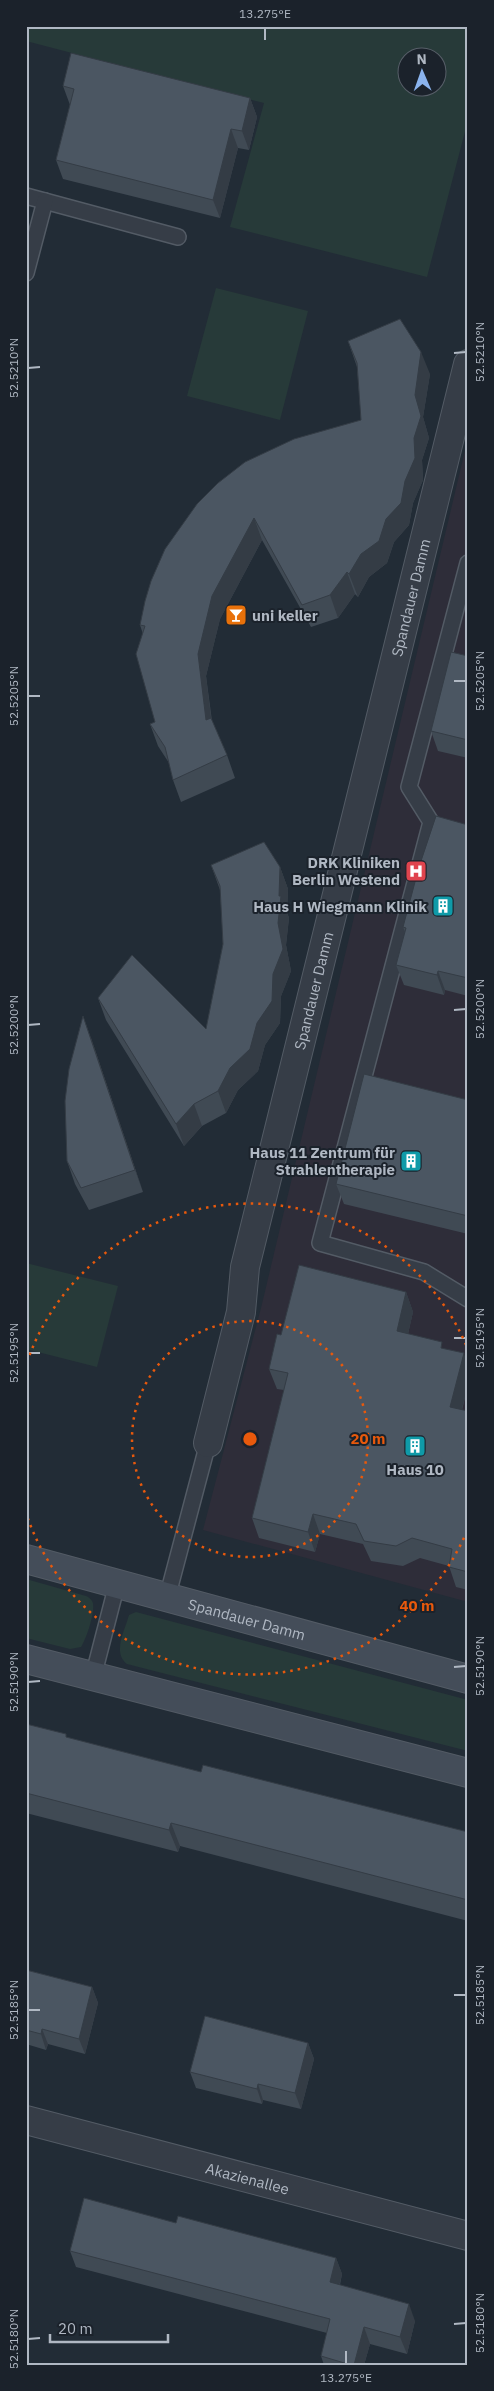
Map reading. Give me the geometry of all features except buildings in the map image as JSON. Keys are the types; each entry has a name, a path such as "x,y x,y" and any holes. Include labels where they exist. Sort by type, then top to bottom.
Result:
{"main road":[{"name":"Spandauer Damm","path":"26,1559 468,1679"},
{"path":"26,1660 468,1773"}],"street":[{"name":"Spandauer Damm","path":"208,1443 241,1312 247,1257 468,364"},
{"name":"Akazienallee","path":"26,2120 468,2236"}],"lane":[{"path":"26,196 178,237"},
{"path":"26,273 45,201"},
{"path":"450,826 431,822 409,787 468,563"},
{"path":"431,822 320,1243 424,1272 468,1299"},
{"path":"167,1598 208,1443"},
{"path":"93,1677 117,1584"}],"shaded area":[{"name":"DRK Kliniken Berlin Westend","path":"468,438 468,1602 203,1530 262,1304"}],"green space":[{"path":"26,26 468,26 468,120 427,277 230,227 264,103 26,41"},
{"path":"216,288 308,311 280,420 187,396"},
{"path":"26,1263 118,1286 97,1367 26,1349"},
{"path":"26,1579 87,1596 91,1600 93,1605 92,1617 81,1647 70,1649 26,1638"},
{"path":"136,1612 468,1700 468,1751 127,1664 120,1654 121,1641 129,1615"}],"place":[{"name":"uni keller","path":"236,615"},
{"name":"DRK Kliniken Berlin Westend","path":"416,871"},
{"name":"Haus H Wiegmann Klinik","path":"443,906"},
{"name":"Haus 11 Zentrum für Strahlentherapie","path":"411,1161"},
{"name":"Haus 10","path":"415,1446"}]}
